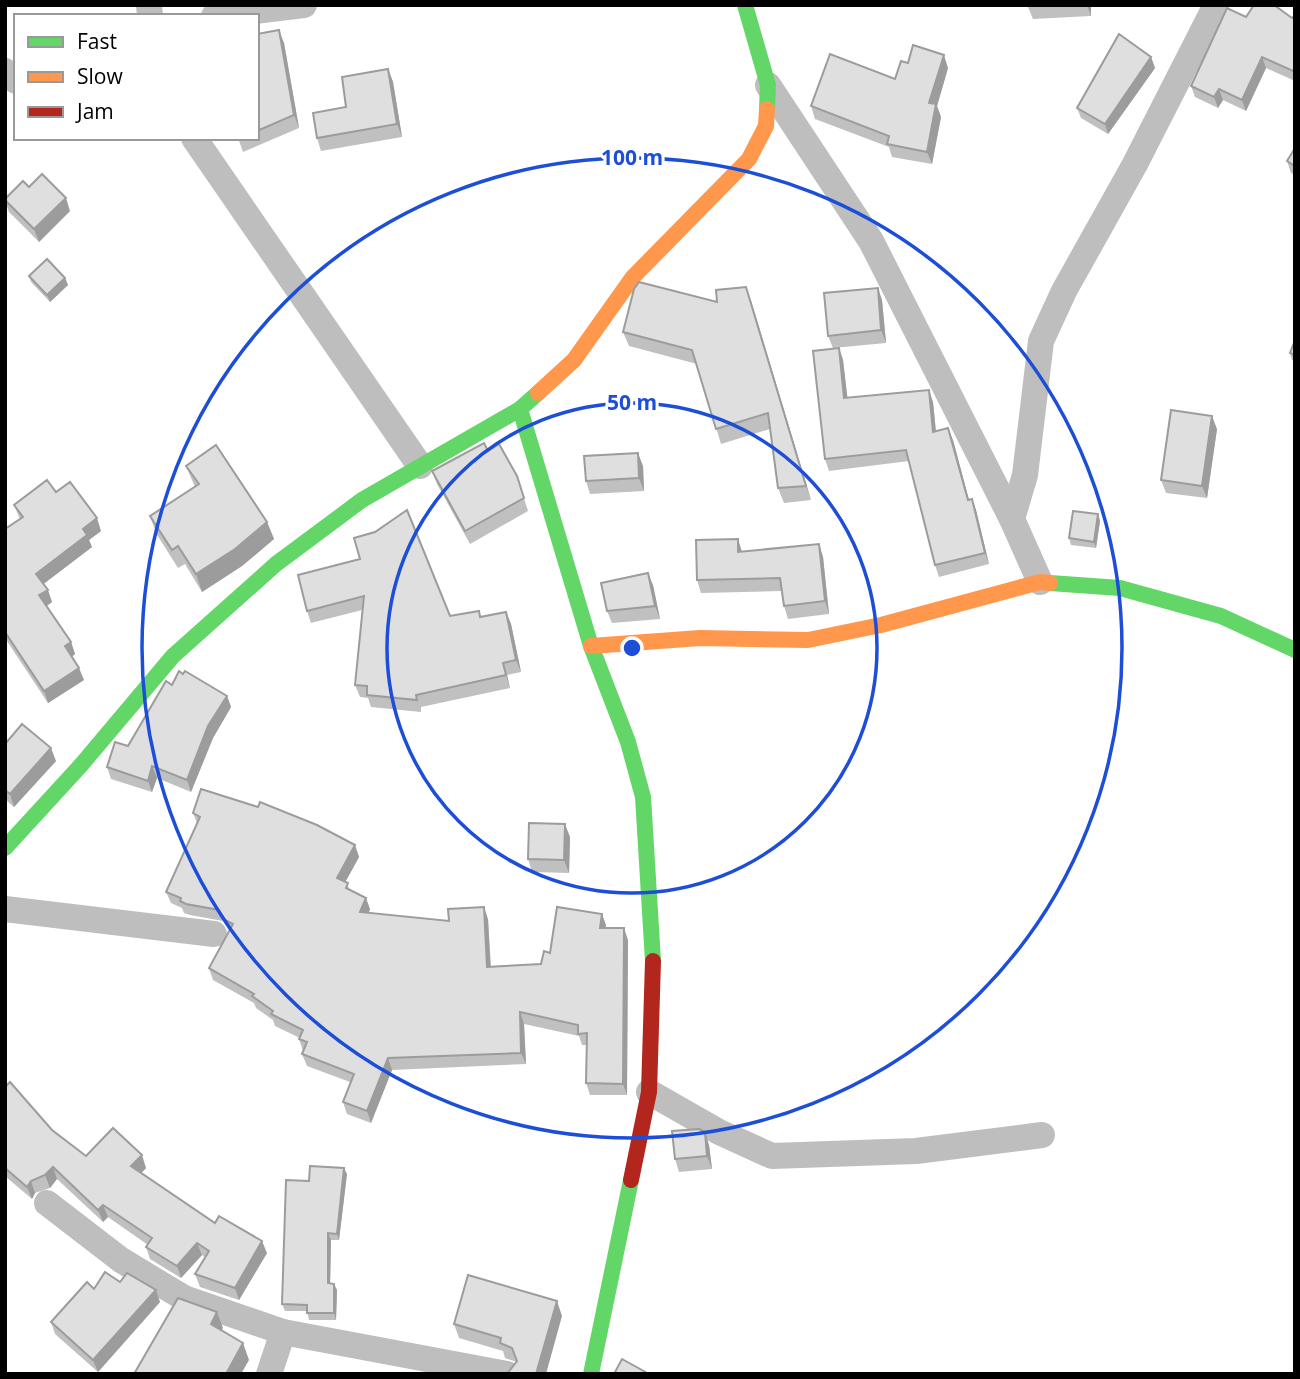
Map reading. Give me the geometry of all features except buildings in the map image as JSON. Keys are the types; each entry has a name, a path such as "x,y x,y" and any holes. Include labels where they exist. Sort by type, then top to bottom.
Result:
{"street":[{"path":"230,14 304,5"},
{"path":"745,5 768,85 871,241 1012,519 1040,582"},
{"path":"1012,519 1025,475 1041,341 1064,291 1135,164 1216,5"},
{"path":"5,848 82,764 173,656 276,564 362,500 520,408 574,360 633,277 749,159 766,126 768,85"},
{"path":"195,140 419,466"},
{"path":"520,408 591,646 628,743 643,797 653,968 649,1092 591,1374"},
{"path":"591,646 700,638 808,640 881,625 1040,582 1120,588 1221,616 1295,650"},
{"path":"5,909 214,934"},
{"path":"649,1092 719,1132 772,1156 916,1151 1042,1135"},
{"path":"47,1203 121,1261 184,1298 283,1332 507,1374"},
{"path":"269,1374 283,1332"}],"traffic: fast":[{"path":"745,5 768,85 767,109"},
{"path":"5,848 82,764 173,656 276,564 362,500 520,409 538,393"},
{"path":"520,409 591,646 628,742 643,797 653,961"},
{"path":"1050,583 1120,588 1221,616 1295,650"},
{"path":"591,1374 631,1180"}],"traffic: slow":[{"path":"538,393 574,360 633,277 749,159 766,126 767,109"},
{"path":"591,646 700,638 808,640 881,625 1040,582 1050,583"}],"traffic: jam":[{"path":"631,1180 649,1092 653,961"}]}
